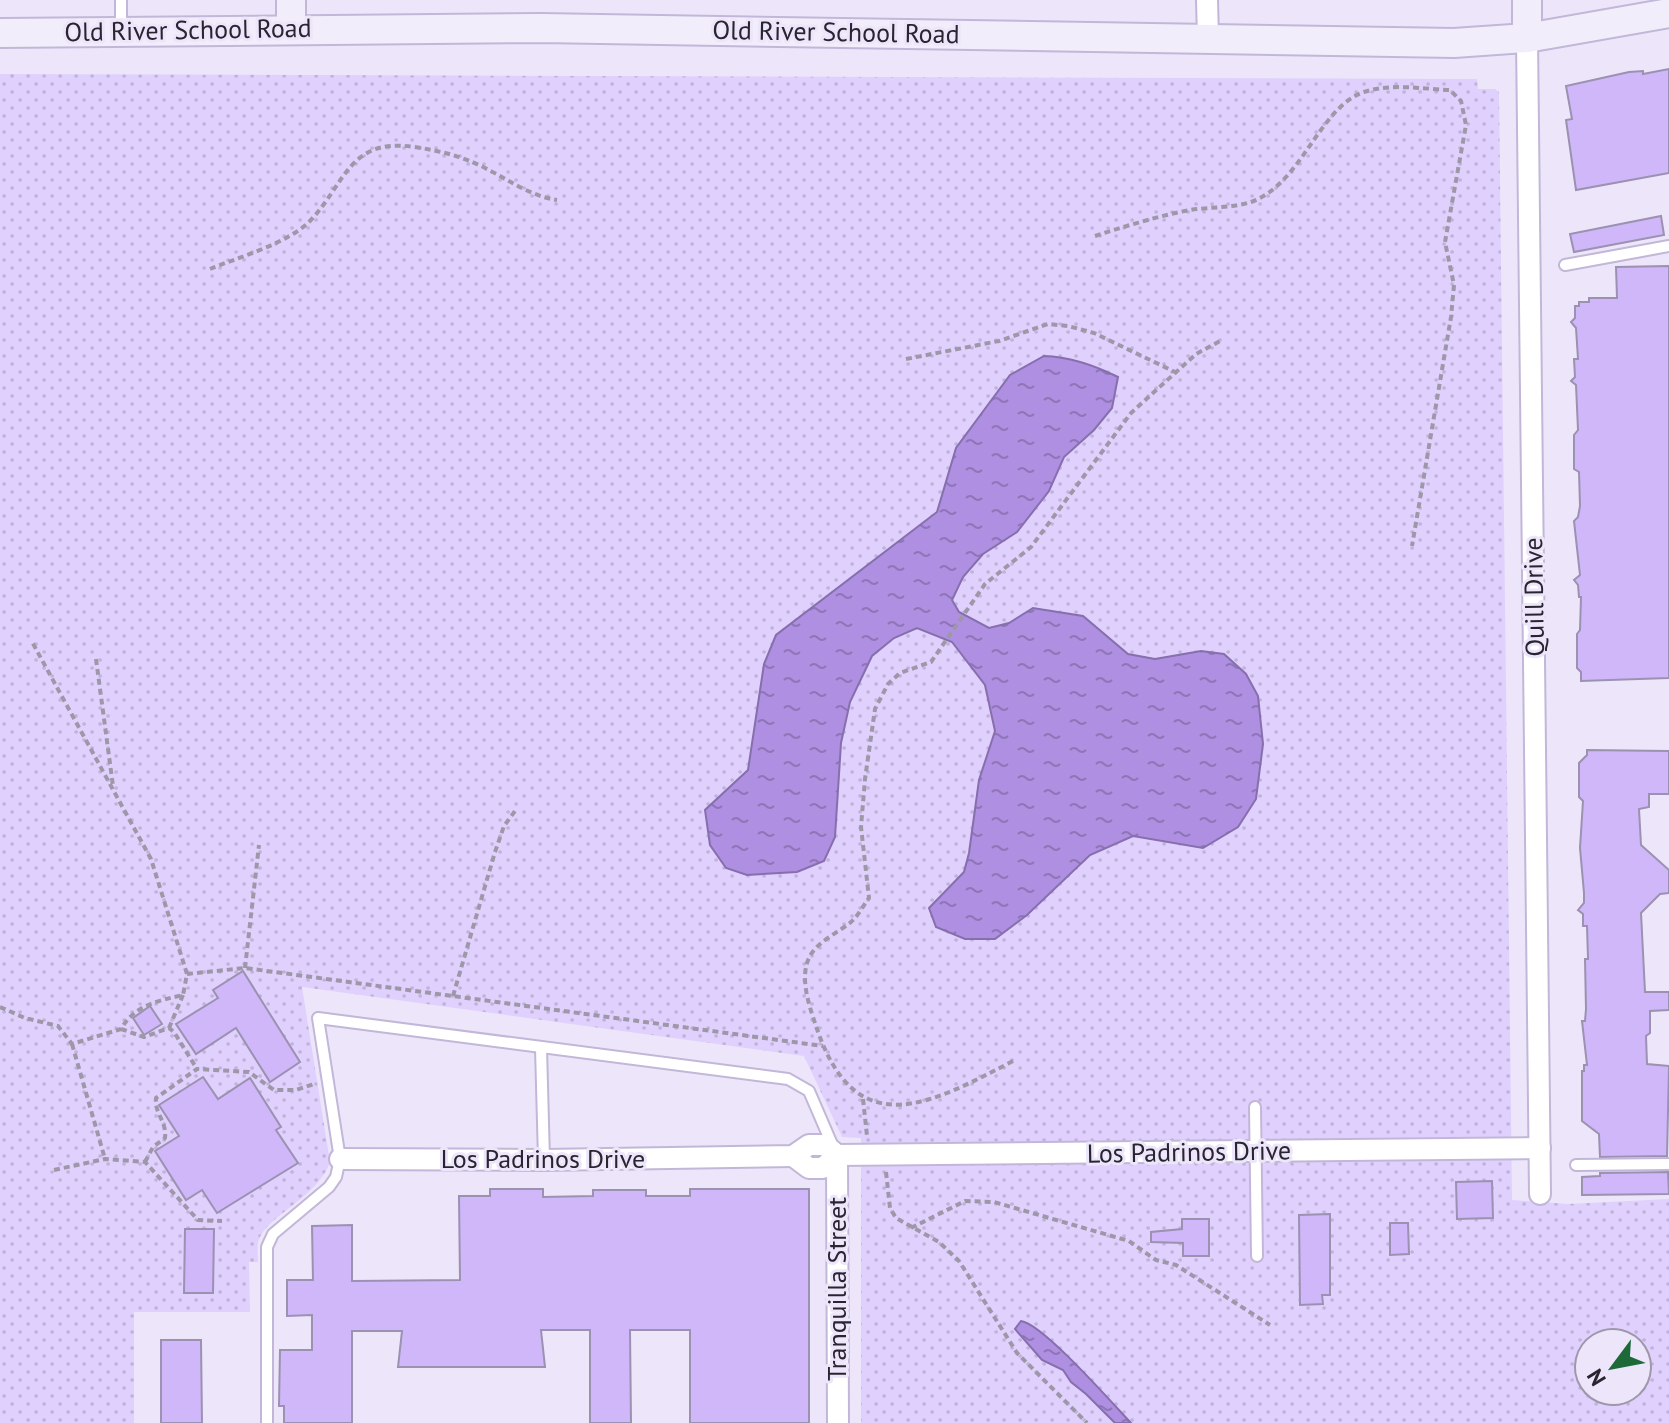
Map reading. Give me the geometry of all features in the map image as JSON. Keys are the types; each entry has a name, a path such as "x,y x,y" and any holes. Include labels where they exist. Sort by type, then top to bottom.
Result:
{"main road":[{"path":"291,0 291,29"},
{"name":"Quill Drive","path":"1527,0 1527,38"},
{"name":"Old River School Road","path":"0,33 541,28 1454,43 1527,38 1669,13"}],"street":[{"path":"1207,0 1208,38"},
{"name":"Quill Drive","path":"1527,38 1540,1194"},
{"name":"Los Padrinos Drive","path":"340,1159 793,1156 809,1145 825,1145 837,1155 1540,1148"},
{"name":"Tranquilla Street","path":"837,1155 838,1423"}],"lane":[{"path":"121,0 121,31"},
{"path":"1565,265 1669,246"},
{"path":"267,1423 267,1247 273,1234 329,1187 336,1177 340,1159 318,1018 788,1079 809,1091 837,1155"},
{"path":"541,1048 544,1160"},
{"path":"1255,1107 1257,1256"},
{"path":"1576,1165 1669,1164"}],"path":[{"path":"1095,236 1188,210 1251,202 1273,189 1301,160 1334,114 1360,93 1379,88 1450,90 1461,101 1466,125 1445,242 1454,285 1412,546"},
{"path":"210,269 271,244 308,222 354,161 368,150 410,146 452,154 496,173 528,192 557,200"},
{"path":"906,359 999,341 1048,324 1094,333 1175,372"},
{"path":"1013,1061 947,1096 910,1106 863,1099 843,1079 823,1046 804,979 809,957 825,940 854,920 869,898 861,827 875,709 888,684 900,673 931,662 985,584 1031,547 1131,413 1196,354 1222,340"},
{"path":"31,640 151,859 187,974 183,995 169,1028 144,1037 121,1029 72,1044"},
{"path":"96,659 113,789"},
{"path":"453,996 495,852 504,826 515,811"},
{"path":"245,968 259,845"},
{"path":"187,974 245,968 823,1046"},
{"path":"121,1029 129,1016 149,1003 183,995"},
{"path":"0,1007 25,1018 58,1026 72,1044 105,1159"},
{"path":"169,1028 197,1069"},
{"path":"145,1162 153,1147 165,1138 165,1122 156,1109 156,1098 197,1069 249,1072 274,1090 296,1090 328,1079"},
{"path":"863,1099 867,1137 887,1175 890,1208 896,1218 939,1242 959,1261 1017,1353 1087,1423"},
{"path":"54,1170 105,1159 145,1162 198,1220 222,1221"},
{"path":"911,1228 965,1201 994,1202 1129,1241 1156,1260 1176,1265 1270,1325"}],"shaded area":[{"path":"0,74 1477,79 1478,89 1495,89 1499,92 1512,1200 1568,1204 1669,1199 1669,1423 861,1423 861,1138 842,1137 804,1056 302,987 330,1162 315,1186 271,1224 258,1242 258,1262 249,1262 250,1312 134,1312 134,1423 0,1423"}],"water":[{"path":"1044,356 1082,362 1118,377 1112,408 1094,430 1064,457 1049,491 1017,532 983,554 963,577 952,600 959,612 989,628 1009,623 1033,608 1083,616 1128,654 1155,659 1201,651 1224,654 1246,674 1258,696 1263,744 1256,799 1238,827 1203,848 1133,836 1090,855 1027,915 995,939 965,939 936,927 929,908 964,872 979,780 995,731 985,685 952,642 917,628 894,638 872,656 850,702 841,743 835,837 824,861 797,872 747,875 726,868 710,845 705,810 748,770 764,664 776,635 937,512 956,448 1010,375"},
{"path":"1021,1321 1045,1335 1131,1423 1115,1423 1071,1382 1063,1370 1042,1360 1015,1329"}],"building":[{"path":"1669,69 1669,173 1576,190 1566,120 1572,119 1566,86 1629,72 1643,71 1643,74"},
{"path":"1661,216 1664,235 1574,252 1570,234"},
{"path":"1669,266 1669,678 1581,681 1581,672 1577,668 1577,634 1580,630 1581,597 1574,580 1580,575 1574,521 1580,506 1579,472 1574,469 1574,435 1578,430 1576,385 1571,381 1575,377 1574,359 1578,359 1576,328 1571,322 1579,302 1589,302 1589,298 1617,298 1616,267"},
{"path":"1587,750 1669,751 1669,794 1649,794 1649,807 1639,809 1641,845 1669,870 1669,893 1660,894 1641,913 1645,992 1669,992 1669,1010 1650,1011 1650,1033 1646,1036 1647,1064 1669,1066 1667,1156 1600,1157 1599,1134 1582,1121 1582,1071 1587,1065 1582,1021 1585,1021 1586,1009 1585,959 1588,959 1587,926 1583,926 1583,914 1578,910 1584,903 1580,848 1583,801 1579,797 1579,763 1587,755"},
{"path":"243,971 300,1062 270,1082 236,1028 196,1054 176,1024 218,998 213,990"},
{"path":"150,1006 162,1024 144,1035 133,1018"},
{"path":"203,1077 218,1099 250,1078 281,1127 276,1130 298,1163 217,1213 202,1190 186,1200 155,1151 179,1136 159,1105"},
{"path":"1668,1172 1669,1194 1582,1195 1582,1177 1600,1176 1600,1173"},
{"path":"1492,1181 1493,1218 1457,1219 1456,1182"},
{"path":"490,1189 543,1189 543,1197 593,1196 593,1190 646,1190 646,1196 690,1196 690,1189 809,1189 809,1423 690,1423 690,1330 630,1330 631,1423 590,1423 590,1330 541,1330 545,1367 398,1367 402,1331 352,1331 352,1423 284,1423 284,1406 279,1406 280,1350 312,1350 312,1315 287,1316 287,1280 313,1280 312,1226 352,1225 352,1281 460,1280 459,1196 490,1196"},
{"path":"1330,1214 1330,1295 1322,1295 1323,1304 1300,1305 1299,1215"},
{"path":"1182,1219 1209,1219 1209,1256 1183,1256 1183,1243 1151,1242 1151,1232 1182,1229"},
{"path":"1390,1223 1408,1223 1409,1254 1390,1255"},
{"path":"185,1229 214,1229 213,1293 184,1293"},
{"path":"161,1340 201,1340 202,1423 161,1423"}]}
